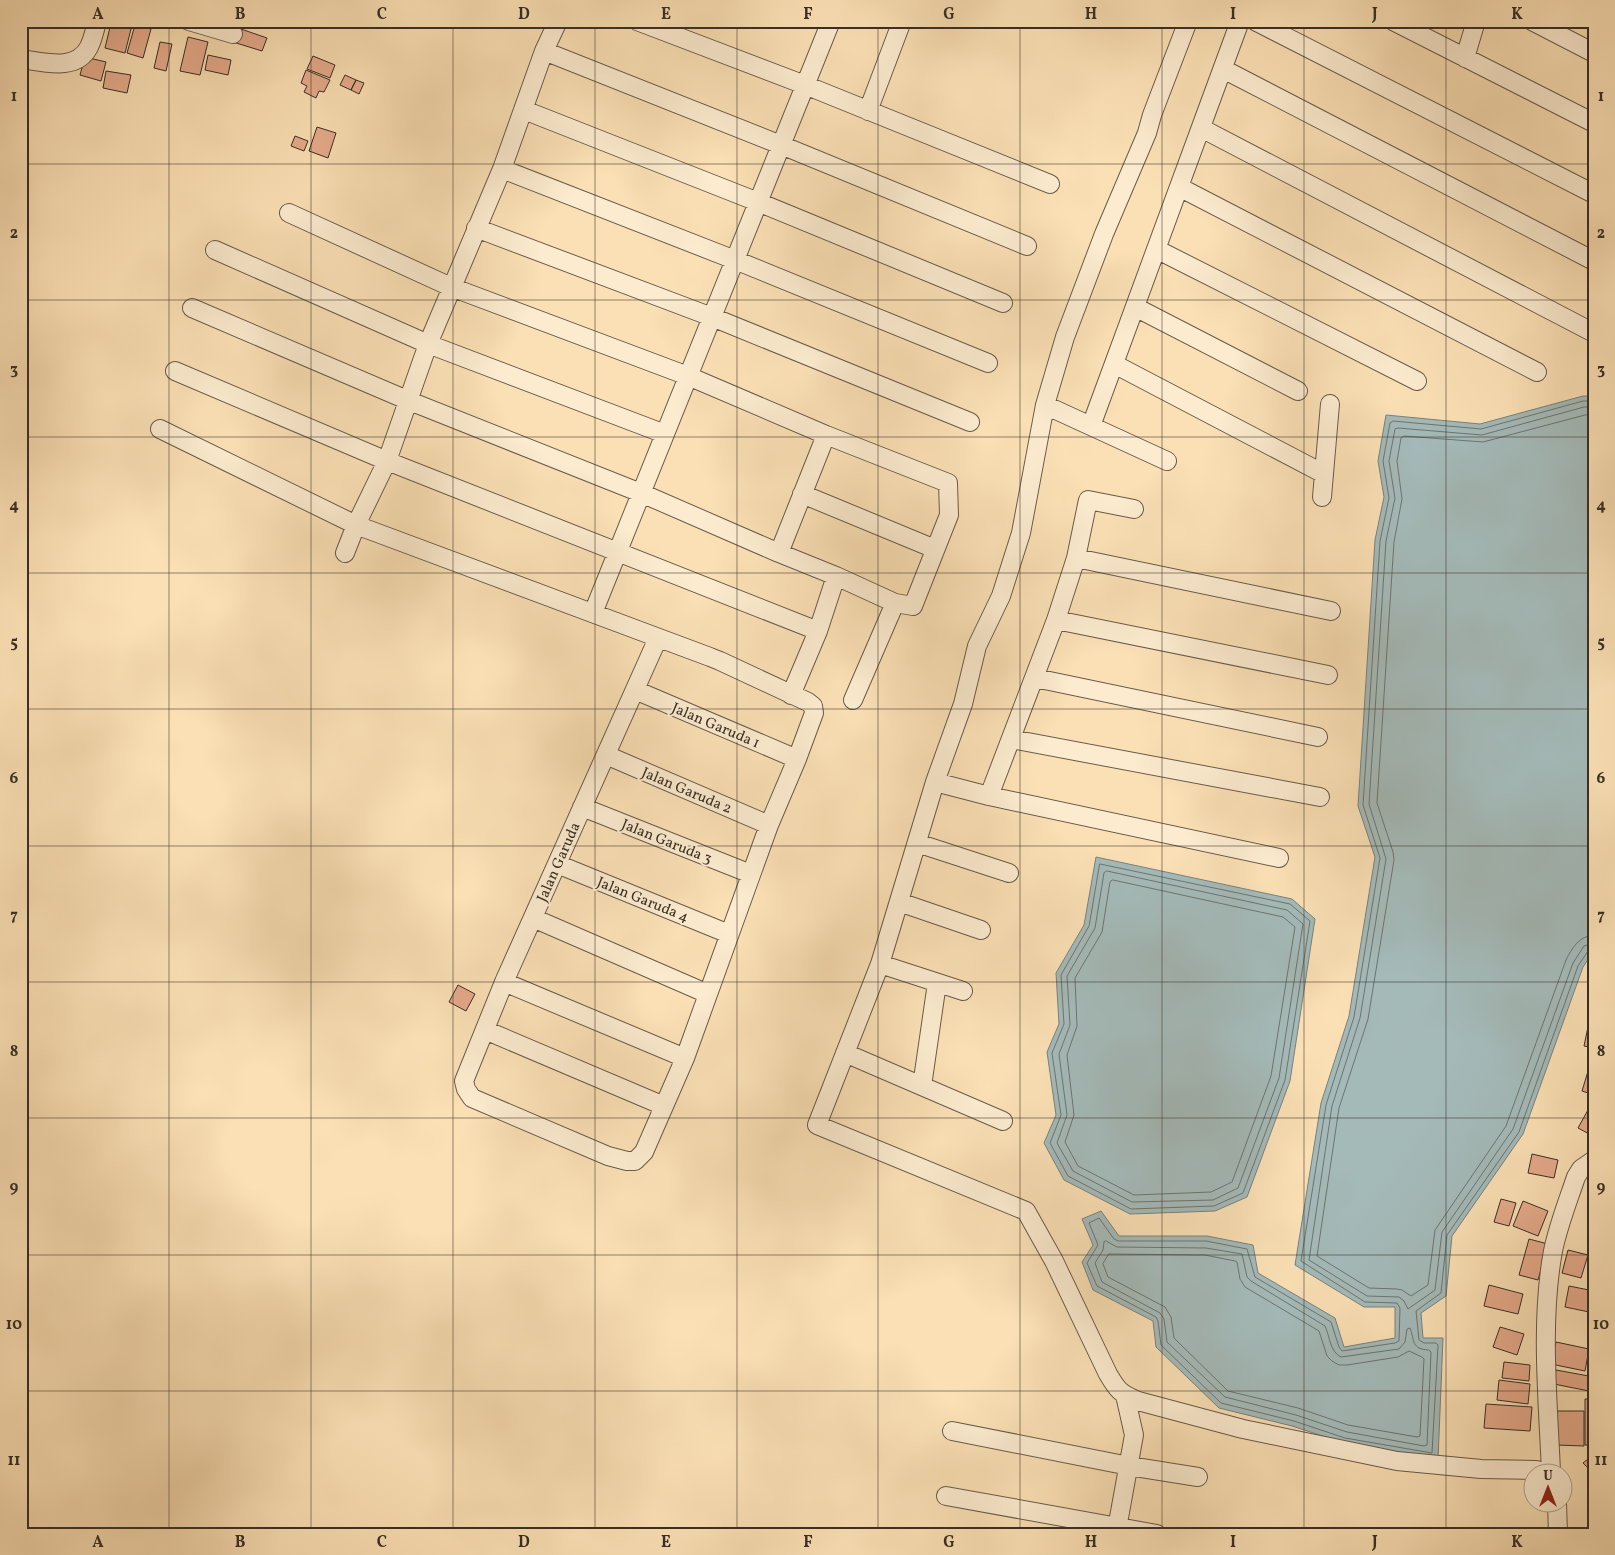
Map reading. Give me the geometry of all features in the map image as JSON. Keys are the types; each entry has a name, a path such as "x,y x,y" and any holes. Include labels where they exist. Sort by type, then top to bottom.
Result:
{"street":[{"path":"21,59 60,64 71,63 80,58 88,48 98,21"},
{"path":"189,21 233,34"},
{"path":"346,553 356,525 387,461 428,344 502,169 544,50 558,21"},
{"path":"637,21 805,85 1050,184"},
{"path":"868,110 902,21"},
{"path":"1188,21 1152,114 1147,133 1104,234 1065,337 1045,405 1021,533 1000,596 977,646 963,704 935,782 880,964 817,1125 1026,1211 1054,1261 1108,1374 1116,1388 1131,1398 1243,1429 1396,1461 1481,1469 1522,1470"},
{"path":"1091,426 1240,21"},
{"path":"1254,21 1594,194"},
{"path":"1393,21 1594,123"},
{"path":"1464,58 1476,21"},
{"path":"1532,21 1594,53"},
{"path":"593,614 805,85 825,23"},
{"path":"544,50 1027,246"},
{"path":"1223,69 1594,260"},
{"path":"524,110 758,202 1003,303"},
{"path":"1201,128 1594,333"},
{"path":"502,169 735,260 988,363"},
{"path":"1179,187 1537,372"},
{"path":"192,308 407,400 641,493 895,603 913,606 949,516 948,483 826,435 688,376 452,287 289,212"},
{"path":"476,228 712,317 970,422"},
{"path":"1156,249 1417,381"},
{"path":"214,250 428,344 665,434"},
{"path":"1135,307 1298,391"},
{"path":"1114,364 1324,474"},
{"path":"175,371 387,461 818,632"},
{"path":"1322,497 1330,404"},
{"path":"1045,405 1166,461"},
{"path":"160,430 356,525 720,661 813,706 814,713 797,759 769,825 685,1058 664,1106 485,1030"},
{"path":"779,553 826,435"},
{"path":"802,494 935,549"},
{"path":"989,796 1056,620 1076,558 1088,500 1134,509"},
{"path":"1076,558 1331,610"},
{"path":"791,695 818,632 836,576"},
{"path":"853,700 895,603"},
{"path":"1056,620 1328,675"},
{"name":"Jalan Garuda","path":"658,638 504,982 464,1081 466,1089 472,1098 626,1162 635,1161 644,1152 664,1106"},
{"path":"1034,678 1318,737"},
{"name":"Jalan Garuda 1","path":"635,690 797,759"},
{"path":"1011,739 1320,798"},
{"name":"Jalan Garuda 2","path":"606,755 769,825"},
{"path":"935,782 989,796 1279,858"},
{"name":"Jalan Garuda 3","path":"582,807 751,874"},
{"path":"917,843 1009,873"},
{"name":"Jalan Garuda 4","path":"558,864 729,934"},
{"path":"898,902 981,930"},
{"path":"533,918 708,994"},
{"path":"880,964 963,991"},
{"path":"504,982 685,1058"},
{"path":"922,1086 937,983"},
{"path":"845,1053 1003,1121"},
{"path":"1551,1462 1547,1336 1548,1288 1554,1249 1576,1177 1581,1169 1594,1160"},
{"path":"1117,1530 1134,1436 1131,1398"},
{"path":"952,1431 1129,1466 1198,1477"},
{"path":"946,1496 1117,1530 1157,1534"},
{"path":"1557,1512 1558,1534"}],"water":[{"path":"1583,396 1594,396 1594,951 1583,967 1523,1134 1452,1236 1446,1296 1421,1313 1423,1338 1443,1338 1438,1460 1344,1443 1292,1426 1219,1408 1156,1347 1153,1321 1093,1290 1082,1262 1093,1245 1082,1219 1101,1211 1119,1236 1207,1236 1253,1245 1258,1273 1335,1318 1344,1347 1395,1338 1395,1307 1364,1307 1295,1265 1321,1103 1349,1016 1375,857 1358,806 1375,540 1384,497 1378,461 1386,415 1480,424"},
{"path":"1096,857 1292,899 1315,919 1290,1081 1247,1197 1215,1211 1130,1214 1064,1180 1044,1143 1056,1115 1047,1052 1059,1024 1056,973 1084,925"}],"building":[{"path":"111,23 131,29 125,53 105,48"},
{"path":"135,25 151,29 143,58 127,53"},
{"path":"238,28 267,38 262,51 233,42"},
{"path":"188,37 208,42 200,75 180,71"},
{"path":"160,42 172,44 166,71 154,68"},
{"path":"208,55 231,60 228,75 205,70"},
{"path":"313,56 335,65 330,78 307,69"},
{"path":"85,57 106,62 101,81 80,75"},
{"path":"306,70 330,80 324,92 319,91 316,98 304,92 307,86 301,83"},
{"path":"106,71 131,75 127,93 103,88"},
{"path":"345,75 356,80 351,90 340,85"},
{"path":"356,80 364,83 359,94 351,90"},
{"path":"317,127 336,133 328,158 309,151"},
{"path":"295,136 308,141 304,151 291,146"},
{"path":"458,985 475,994 466,1011 449,1002"},
{"path":"1594,1004 1594,1048 1584,1046"},
{"path":"1592,1058 1594,1059 1594,1095 1582,1091"},
{"path":"1588,1110 1594,1113 1594,1131 1591,1135 1578,1128"},
{"path":"1532,1154 1558,1160 1554,1178 1528,1173"},
{"path":"1501,1199 1516,1203 1509,1226 1494,1222"},
{"path":"1523,1201 1548,1211 1538,1236 1513,1226"},
{"path":"1529,1239 1548,1244 1538,1280 1519,1275"},
{"path":"1568,1250 1588,1255 1581,1278 1562,1273"},
{"path":"1489,1285 1523,1294 1518,1314 1484,1306"},
{"path":"1569,1286 1594,1291 1594,1313 1565,1307"},
{"path":"1500,1327 1524,1334 1517,1355 1493,1347"},
{"path":"1556,1342 1589,1349 1585,1371 1551,1364"},
{"path":"1504,1362 1530,1365 1529,1381 1502,1378"},
{"path":"1556,1370 1594,1377 1594,1392 1554,1384"},
{"path":"1499,1380 1530,1384 1528,1404 1497,1400"},
{"path":"1585,1399 1594,1399 1594,1445 1585,1445"},
{"path":"1486,1404 1532,1407 1530,1431 1484,1428"},
{"path":"1556,1411 1584,1411 1584,1446 1556,1445"},
{"path":"1594,1454 1594,1474 1583,1463"}]}
